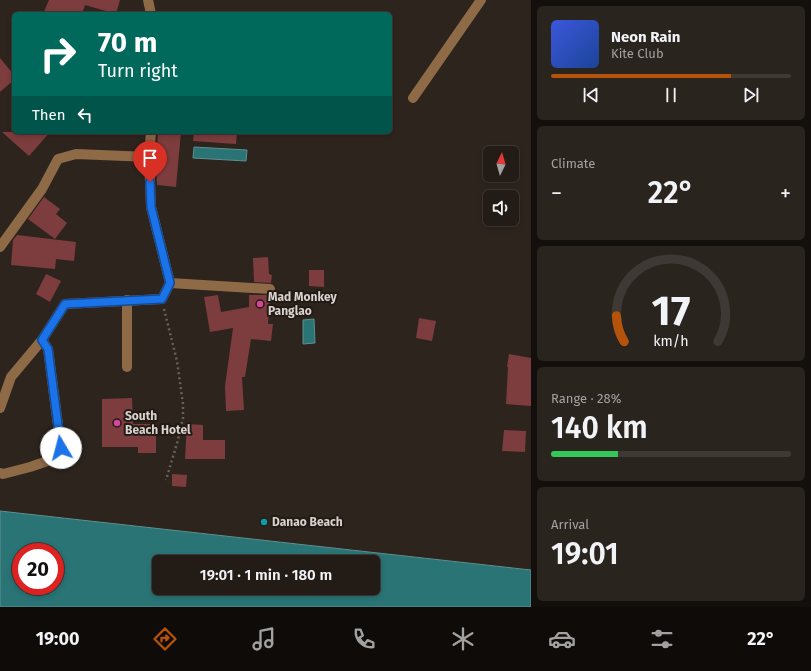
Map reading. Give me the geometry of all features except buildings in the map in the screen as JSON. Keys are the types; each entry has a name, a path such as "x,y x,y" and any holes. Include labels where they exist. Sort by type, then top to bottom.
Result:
{"street":[{"path":"148,0 150,12"},
{"path":"413,98 481,0"},
{"path":"0,408 11,377 42,340 65,304 162,299 170,283 151,207 149,156 151,134"},
{"path":"0,247 42,189 58,158 76,154 149,156"},
{"path":"170,283 270,289"},
{"path":"127,300 127,367"},
{"path":"0,473 4,474 56,458 61,448 48,349 42,340"}],"path":[{"path":"162,299 177,361 183,404 183,418 166,480"}],"water":[{"path":"194,147 247,150 246,161 193,158"},
{"path":"314,319 315,343 303,344 303,320"},
{"path":"0,511 531,570 531,607 0,607"}],"place":[{"name":"Mad Monkey Panglao","path":"260,304"},
{"name":"South Beach Hotel","path":"117,423"},
{"name":"Danao Beach","path":"264,522"}],"route":[{"path":"61,448 48,349 42,340 65,304 162,299 170,283 151,207 150,182"}]}
